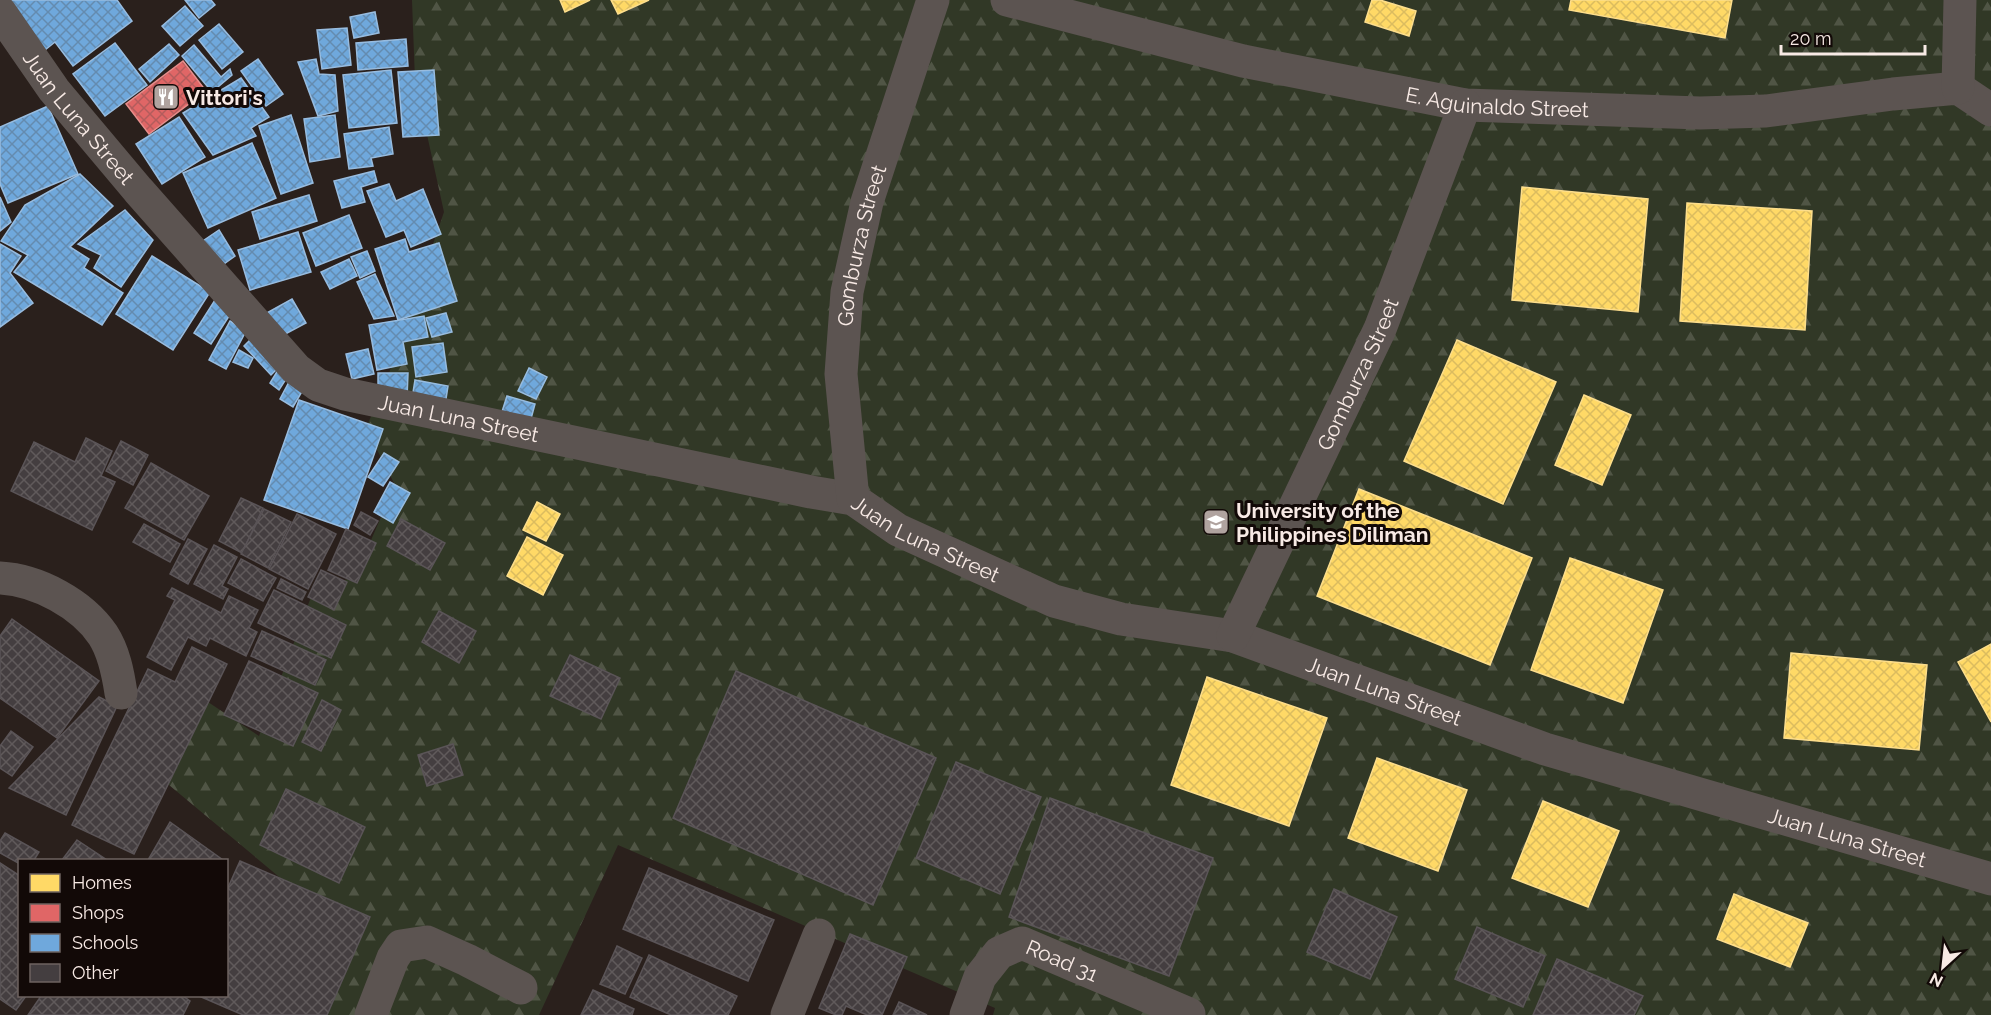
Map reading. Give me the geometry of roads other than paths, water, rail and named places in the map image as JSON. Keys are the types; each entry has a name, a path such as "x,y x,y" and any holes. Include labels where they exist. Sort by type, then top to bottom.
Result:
{"street":[{"name":"Gomburza Street","path":"853,499 841,374 847,292 867,202 933,0"},
{"name":"E. Aguinaldo Street","path":"1007,0 1244,62 1465,105 1700,113 1766,111 1958,88"},
{"path":"1960,0 1958,88 1991,110"},
{"name":"Juan Luna Street","path":"0,12 54,90 138,190 296,369 318,385 345,394 853,499 897,530 1054,601 1121,619 1233,636 1545,749 1991,879"},
{"name":"Gomburza Street","path":"1233,636 1380,329 1465,105"},
{"path":"0,578 11,578 37,586 84,613 103,636 116,667 122,693"},
{"path":"787,1015 819,935"},
{"path":"371,1015 393,958 401,946 428,942 521,988"},
{"name":"Road 31","path":"966,1015 980,977 999,953 1022,943 1190,1014"}],"place":[{"name":"Vittori's","path":"166,97"},
{"name":"University of the Philippines Diliman","path":"1216,522"}]}
